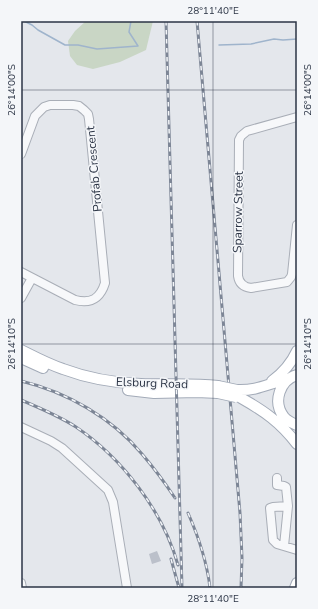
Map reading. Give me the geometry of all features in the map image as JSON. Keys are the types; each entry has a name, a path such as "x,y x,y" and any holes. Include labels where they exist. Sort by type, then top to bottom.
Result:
{"main road":[{"name":"Elsburg Road","path":"21,350 61,369 76,374 106,380 139,384 192,384 238,395 264,405 290,421"},
{"path":"264,387 282,373 292,361 297,351"},
{"name":"Elsburg Road","path":"21,358 60,374 105,386 154,393 218,390"},
{"path":"297,365 292,377 282,387 278,402 280,410 290,421 297,433"},
{"name":"Elsburg Road","path":"238,395 292,377"},
{"path":"238,395 264,411 284,428 297,444"},
{"path":"295,588 297,584"}],"street":[{"name":"Profab Crescent","path":"21,154 35,116 44,107 50,105 73,105 79,106 88,114 104,283 101,294 97,298 87,302 75,300 32,278"},
{"name":"Sparrow Street","path":"296,246 291,278 287,282 251,288 243,286 240,283 238,276 239,144 241,136 247,131 297,117"},
{"path":"296,246 297,225"},
{"path":"21,272 32,278 21,298"},
{"path":"21,426 62,448 108,490 113,502 127,588"},
{"path":"276,478 277,485 286,487 288,506 284,546"},
{"path":"288,506 274,506 270,508 273,540 284,546 297,550"},
{"path":"21,583 22,588"}],"green space":[{"path":"86,21 153,21 146,50 120,62 93,69 77,65 70,56 68,41 75,31"}],"building":[{"path":"157,551 161,561 152,564 149,554"}],"waterway":[{"path":"24,21 65,45 78,45 97,49 138,46 129,32 131,21"},
{"path":"219,45 251,44 274,39 297,39"}],"railway":[{"path":"166,21 182,588"},
{"path":"197,21 240,513 242,558 241,588"},
{"path":"21,381 72,399 103,418 117,429 142,454 175,498"},
{"path":"21,400 76,427 109,454 125,470 139,487 162,525 178,565"},
{"path":"188,513 202,550 210,588"},
{"path":"171,559 179,588"}]}
